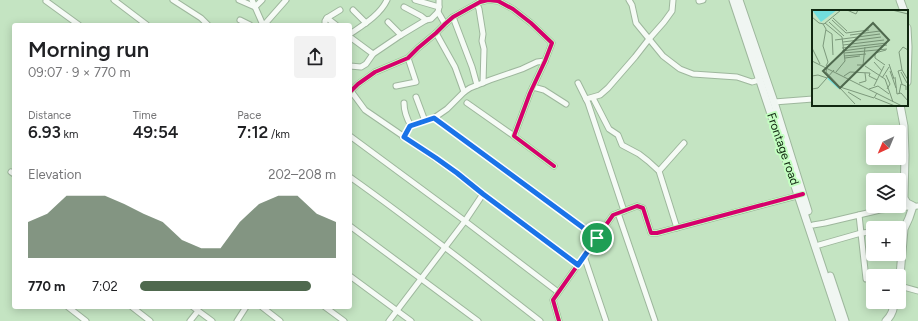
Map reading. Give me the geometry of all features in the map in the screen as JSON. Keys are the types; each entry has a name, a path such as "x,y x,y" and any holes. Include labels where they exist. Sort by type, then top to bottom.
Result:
{"main road":[{"name":"Frontage road","path":"732,0 759,80 801,194 840,321"},
{"path":"739,0 774,102 801,194 845,321"},
{"path":"900,106 904,126 904,198 907,203 915,206 904,229 901,269"},
{"path":"886,321 893,309"}],"street":[{"path":"114,0 144,23"},
{"path":"173,0 201,18 206,23"},
{"path":"239,0 255,7"},
{"path":"252,0 262,23"},
{"path":"255,7 262,0"},
{"path":"265,23 286,0"},
{"path":"352,34 370,20 383,7 387,0"},
{"path":"415,0 439,9"},
{"path":"439,0 439,9 445,24"},
{"path":"352,90 375,72 408,58 453,17 480,2 488,0 498,1 531,23 552,43 533,86 514,136"},
{"path":"636,0 630,3 636,22 663,56 680,69 693,74 736,77 752,82 759,80"},
{"path":"586,99 593,98 608,88 636,57 672,11 673,0"},
{"path":"46,1 76,23"},
{"path":"477,4 483,34 482,41 484,49 480,84"},
{"path":"404,7 426,20"},
{"path":"352,66 361,67 366,64 374,54 401,35 426,20 432,19 439,9"},
{"path":"325,23 327,18 340,10"},
{"path":"353,10 366,23"},
{"path":"453,17 480,84"},
{"path":"327,18 333,23"},
{"path":"240,20 246,23"},
{"path":"388,22 401,35"},
{"path":"436,33 455,67 464,92"},
{"path":"352,37 374,54"},
{"path":"396,86 416,82 408,58"},
{"path":"404,137 410,126 434,118 447,109 464,92 480,84 537,62 545,61"},
{"path":"578,84 586,99 624,211"},
{"path":"533,86 544,90 566,104"},
{"path":"352,92 365,110 442,162 578,265"},
{"path":"416,97 425,121"},
{"path":"593,98 609,129 618,135 622,145 639,154 659,171 677,228"},
{"path":"774,102 812,99"},
{"path":"467,102 554,166"},
{"path":"404,103 406,118 410,126"},
{"path":"434,118 597,238"},
{"path":"352,137 558,292"},
{"path":"659,171 684,143"},
{"path":"352,178 540,321"},
{"path":"389,321 483,194"},
{"path":"559,321 553,300 613,215 637,206 643,208 651,233 657,233 801,194"},
{"path":"813,225 880,210 915,206"},
{"path":"618,213 655,321"},
{"path":"859,215 866,279"},
{"path":"352,227 478,321"},
{"path":"819,245 866,233"},
{"path":"584,256 606,321"},
{"path":"352,277 411,321"},
{"path":"906,288 918,291"},
{"path":"71,309 86,321"},
{"path":"135,309 150,321"},
{"path":"196,309 212,321"},
{"path":"237,321 245,309"},
{"path":"265,309 280,321"},
{"path":"328,309 344,321"},
{"path":"190,321 198,311"}],"cycle path":[{"path":"352,90 375,72 408,58 453,17 480,2 488,0 498,1 513,9 531,23 552,43 530,93 514,136 554,166"},
{"path":"559,321 553,300 613,215 637,206 643,208 651,233 657,233 803,194"}],"route":[{"path":"434,118 597,238 578,265 457,173 404,137 410,126 434,118"}]}
